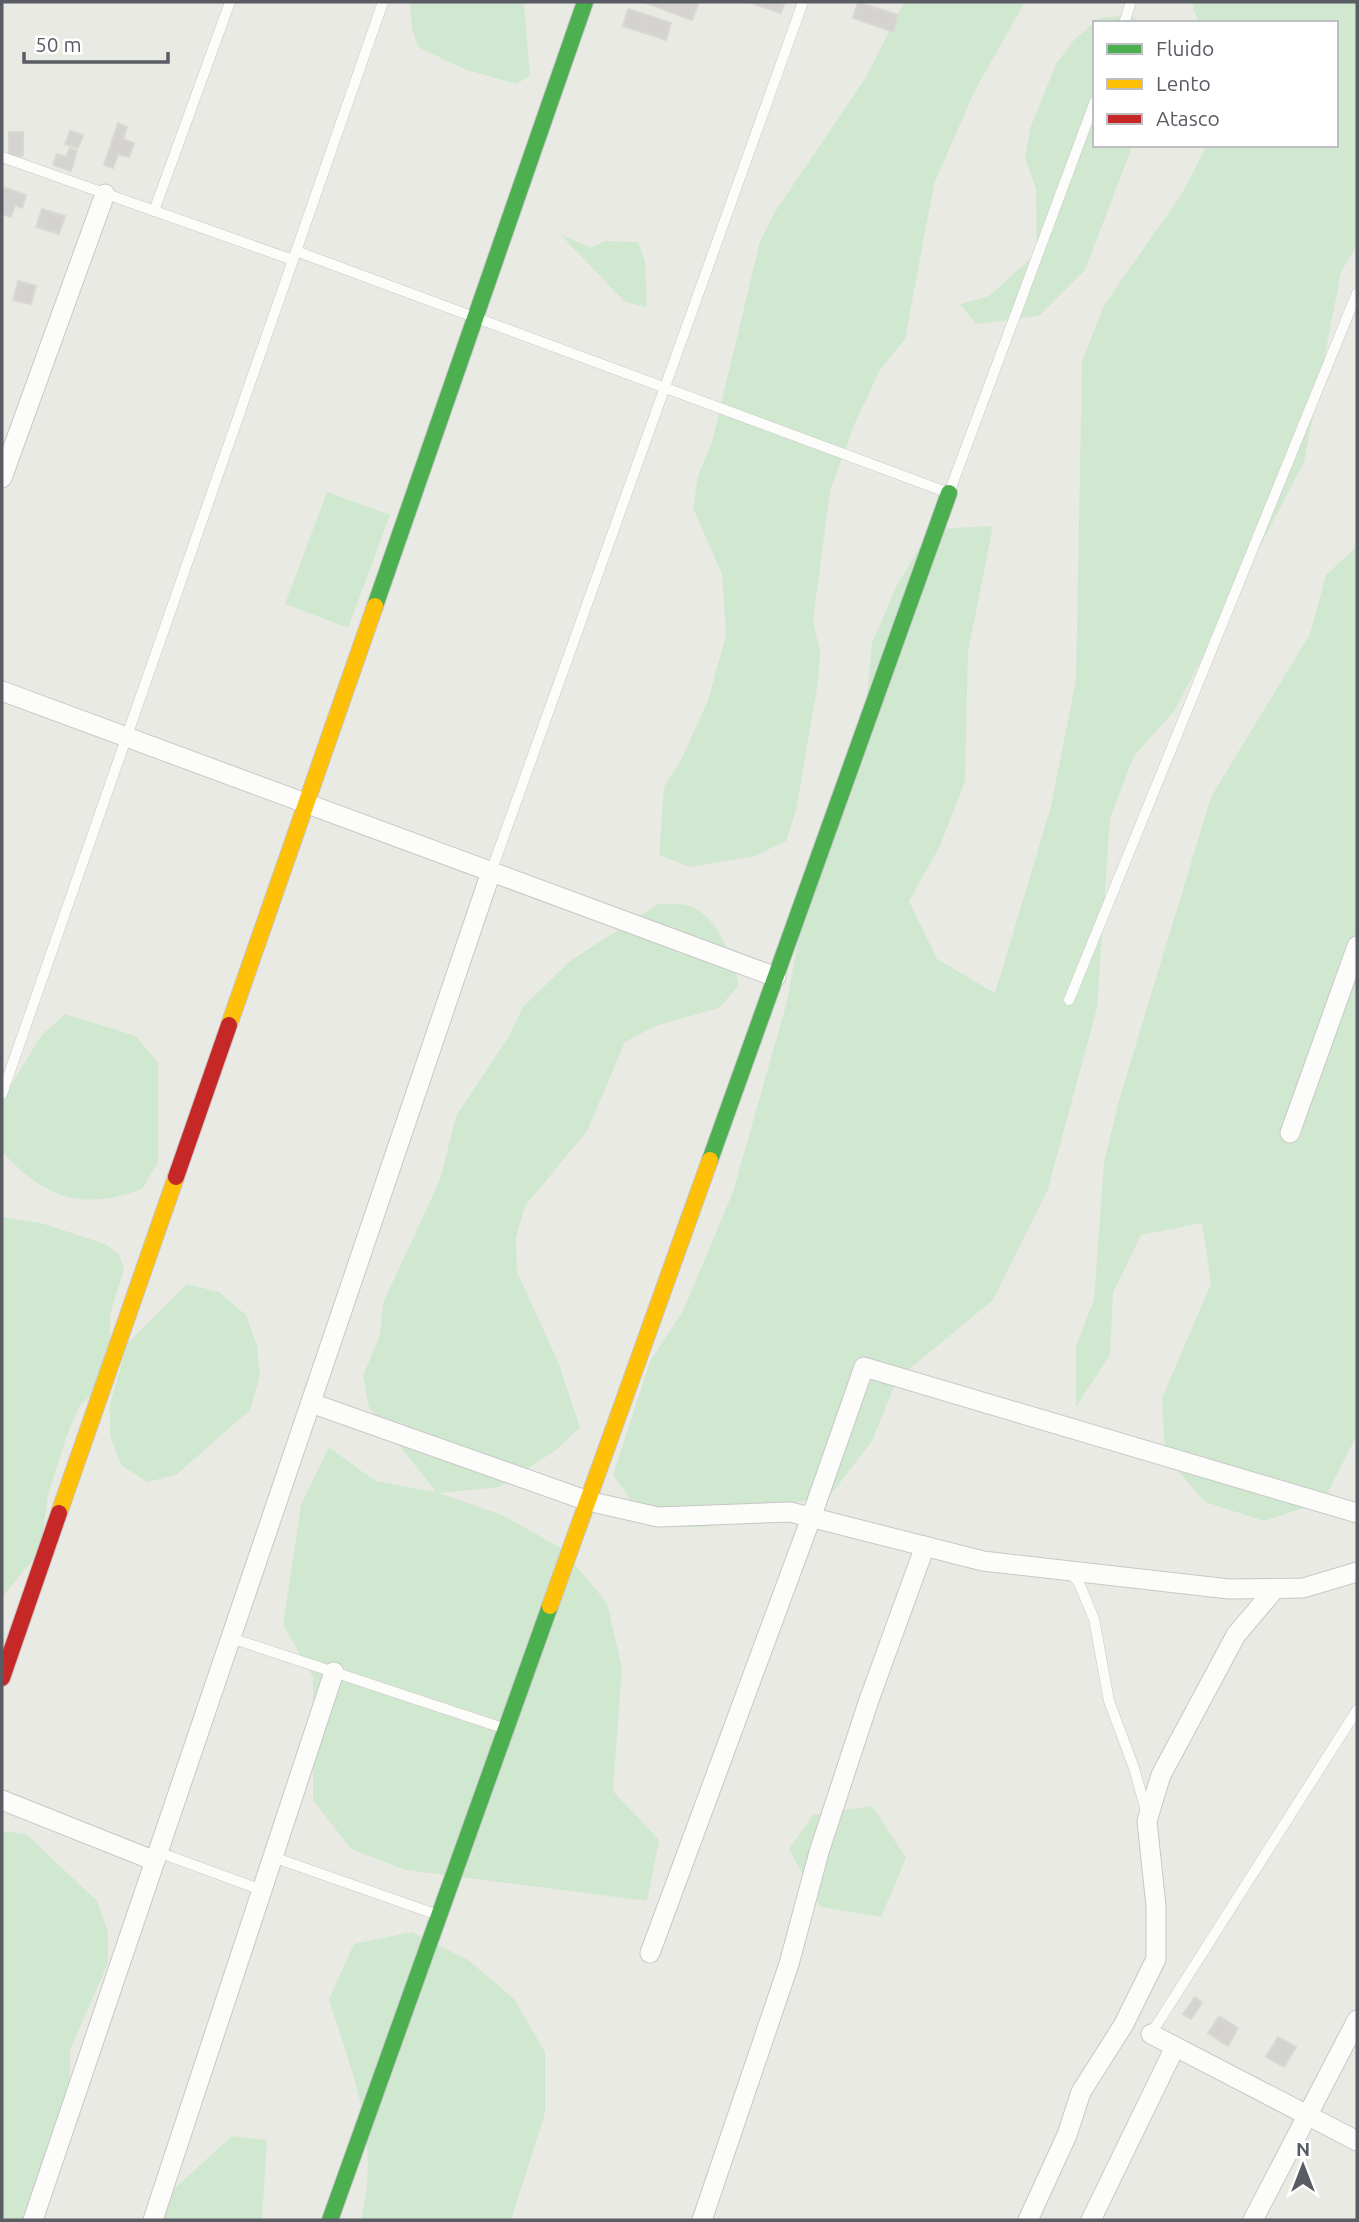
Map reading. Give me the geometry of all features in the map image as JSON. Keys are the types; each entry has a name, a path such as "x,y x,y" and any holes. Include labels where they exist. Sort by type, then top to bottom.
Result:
{"street":[{"path":"2,1678 585,2"},
{"path":"2,478 105,194"},
{"path":"330,2220 949,493"},
{"path":"2,691 776,977"},
{"path":"33,2220 492,872"},
{"path":"1290,1133 1357,946"},
{"path":"650,1953 864,1367 1357,1514"},
{"path":"311,1403 588,1501 658,1517 790,1512 983,1561 1229,1590 1303,1588 1357,1572"},
{"path":"702,2220 789,1964 818,1852 864,1712 925,1546"},
{"path":"1028,2220 1067,2135 1080,2092 1124,2024 1156,1959 1156,1906 1147,1818 1161,1775 1236,1635 1274,1590"},
{"path":"153,2220 334,1672"},
{"path":"2,1800 157,1857"},
{"path":"1253,2220 1357,2020"},
{"path":"1151,2035 1357,2141"},
{"path":"1091,2220 1175,2046"}],"lane":[{"path":"153,211 230,2"},
{"path":"2,1094 383,2"},
{"path":"492,872 803,2"},
{"path":"1125,21 1132,2"},
{"path":"2,157 153,211 476,317 949,493 1093,106"},
{"path":"1069,1000 1357,293"},
{"path":"1069,1571 1079,1583 1094,1619 1109,1702 1134,1768 1147,1818"},
{"path":"231,1637 506,1729"},
{"path":"1151,2035 1357,1710"},
{"path":"157,1857 262,1890"},
{"path":"273,1857 439,1916"}],"green space":[{"path":"410,2 524,2 530,76 516,84 464,69 418,47 412,29"},
{"path":"904,2 1025,2 974,92 934,184 905,339 880,370 854,425 830,491 813,620 820,652 818,683 796,810 786,841 755,856 690,867 659,855 664,787 682,758 708,700 726,635 722,574 693,508 698,476 712,442 760,241 775,212 866,77"},
{"path":"1194,2 1357,2 1357,245 1341,272 1304,462 1175,710 1134,756 1110,818 1097,1008 1048,1189 993,1300 897,1379 872,1441 832,1493 708,1527 650,1527 613,1475 650,1361 684,1309 733,1192 786,1005 810,879 860,766 872,643 897,585 931,529 993,526 968,652 965,781 940,846 909,901 937,959 995,993 1051,806 1076,680 1082,361 1104,305 1181,195 1206,147 1338,147 1338,21 1198,21 1193,8"},
{"path":"1130,15 1139,21 1096,21 1099,18"},
{"path":"1093,23 1093,147 1131,147 1131,150 1085,270 1039,316 976,324 960,304 989,296 1037,253 1036,189 1025,158 1031,126 1056,64 1074,40"},
{"path":"560,234 591,248 605,241 638,242 645,261 647,307 625,302"},
{"path":"327,492 390,515 348,628 285,604"},
{"path":"1357,546 1357,1435 1323,1502 1264,1521 1205,1502 1165,1456 1162,1398 1211,1284 1202,1223 1141,1235 1113,1293 1110,1355 1076,1407 1076,1346 1094,1300 1104,1162 1119,1100 1211,797 1310,634 1326,575"},
{"path":"658,904 686,905 707,917 722,937 739,985 719,1008 655,1026 625,1042 587,1131 525,1206 516,1238 517,1272 559,1364 580,1427 556,1450 499,1487 439,1493 502,1515 561,1548 607,1603 622,1668 613,1791 659,1840 647,1901 406,1870 351,1849 313,1800 313,1677 283,1625 301,1505 329,1447 375,1481 436,1492 369,1407 363,1376 380,1335 383,1303 440,1180 456,1116 509,1036 523,1007 570,961"},
{"path":"65,1014 136,1036 158,1063 158,1162 142,1189 101,1199 65,1196 33,1180 2,1151 2,1100 41,1036"},
{"path":"2,1217 41,1223 105,1244 119,1254 124,1269 110,1315 110,1349 92,1394 80,1405 67,1435 48,1495 41,1550 2,1597"},
{"path":"187,1284 219,1292 246,1315 257,1346 260,1376 250,1410 176,1475 147,1482 121,1465 110,1436 110,1404 127,1344"},
{"path":"872,1806 906,1858 881,1917 820,1907 789,1849 813,1815"},
{"path":"2,1831 26,1834 97,1901 108,1932 108,1963 70,2050 70,2113 62,2145 24,2220 2,2220"},
{"path":"412,1932 468,1960 514,1999 545,2052 545,2113 511,2220 361,2220 368,2162 366,2134 355,2082 329,1999 354,1944"},
{"path":"232,2136 267,2140 262,2220 153,2220 175,2188"}],"building":[{"path":"644,2 699,2 692,20"},
{"path":"748,2 785,2 781,13"},
{"path":"858,2 898,15 893,32 853,18"},
{"path":"628,9 671,23 666,40 623,26"},
{"path":"118,123 127,127 123,139 134,143 129,157 118,154 113,168 104,165"},
{"path":"70,131 83,135 78,148 65,144"},
{"path":"9,132 23,132 23,156 9,156"},
{"path":"70,148 77,151 71,171 53,165 57,154 66,157"},
{"path":"2,187 26,195 22,208 15,205 11,217 2,214"},
{"path":"42,209 65,216 59,234 36,227"},
{"path":"18,281 36,286 31,304 13,300"},
{"path":"1195,1997 1202,2003 1191,2019 1183,2014"},
{"path":"1219,2016 1238,2028 1228,2046 1208,2033"},
{"path":"1278,2037 1296,2047 1284,2067 1266,2057"}],"traffic: fast":[{"path":"375,606 585,2"},
{"path":"710,1160 949,493"},
{"path":"330,2220 550,1606"}],"traffic: slow":[{"path":"229,1025 375,606"},
{"path":"550,1606 710,1160"},
{"path":"59,1513 176,1177"}],"traffic: jam":[{"path":"176,1177 229,1025"},
{"path":"2,1678 59,1513"}]}
